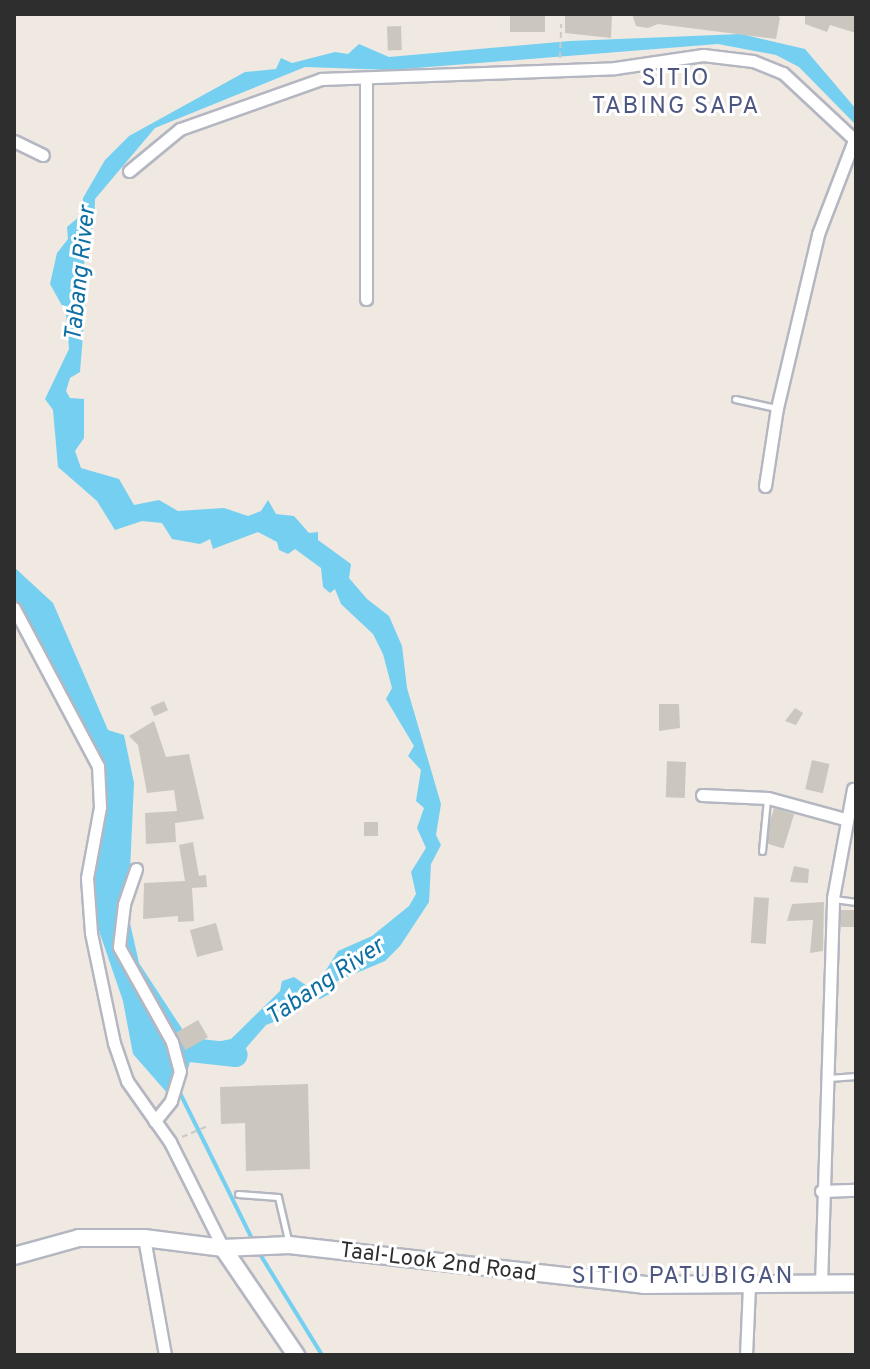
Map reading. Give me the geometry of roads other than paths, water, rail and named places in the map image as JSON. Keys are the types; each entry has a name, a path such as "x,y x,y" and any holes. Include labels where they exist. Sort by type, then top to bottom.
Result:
{"street":[{"path":"129,171 180,129 321,79 615,68 703,55 753,61 783,73 855,140 818,234 777,408 765,486"},
{"path":"366,79 366,299"},
{"path":"14,141 43,155"},
{"path":"14,608 98,766 100,807 87,878 91,933 114,1043 127,1081 158,1118 226,1248 296,1355"},
{"path":"821,1284 824,1079 833,898 845,819 853,789"},
{"path":"702,795 768,798 845,819"},
{"path":"136,869 124,904 119,947 172,1042 180,1071 158,1118"},
{"path":"821,1191 856,1190"},
{"path":"14,1256 79,1238 144,1238 226,1248"},
{"path":"144,1238 165,1355"},
{"name":"Taal-Look 2nd Road","path":"226,1248 289,1245 644,1285 856,1283"},
{"path":"746,1355 749,1285"}],"lane":[{"path":"735,399 777,408"},
{"path":"762,851 768,798"},
{"path":"833,898 856,902"},
{"path":"824,1079 856,1076"},
{"path":"238,1194 278,1197 289,1245"}],"water":[{"path":"741,34 805,49 856,109 856,125 799,67 776,55 718,44 391,70 305,67 155,128 95,199 94,226 85,238 84,268 88,272 80,372 70,378 66,391 70,398 84,399 84,438 75,451 81,468 119,479 134,505 159,500 178,511 224,508 248,516 261,511 268,500 276,514 294,516 309,533 318,532 318,540 351,564 349,578 367,599 389,616 402,646 407,688 441,804 436,835 441,845 431,864 429,902 400,946 385,961 335,982 335,991 320,999 310,996 297,1013 266,1025 233,1063 211,1064 203,1060 206,1044 231,1039 280,991 282,981 294,977 307,986 323,975 338,951 372,936 409,906 416,894 411,872 426,848 417,828 424,808 416,801 421,770 408,756 414,746 386,699 392,688 383,654 373,634 341,604 335,589 330,593 323,587 321,568 295,549 288,554 279,550 277,542 258,532 213,549 210,539 200,544 172,539 162,523 142,521 115,530 97,501 58,467 53,410 45,399 69,349 66,313 50,284 57,253 68,239 67,227 81,215 83,198 105,160 129,136 245,72 276,69 281,58 292,63 335,52 348,54 359,44 389,57 570,41"},
{"path":"14,567 53,603 108,730 124,735 134,783 128,914 139,963 194,1047 183,1087 169,1095 133,1054 123,1001 96,922 92,873 101,759 14,598"}],"waterway":[{"name":"Tabang River","path":"163,1047 236,1055"},
{"path":"178,1089 254,1243"},
{"path":"258,1251 322,1355"}],"district":[{"name":"SITIO TABING SAPA","path":"676,94"},
{"name":"SITIO PATUBIGAN","path":"683,1278"}]}
